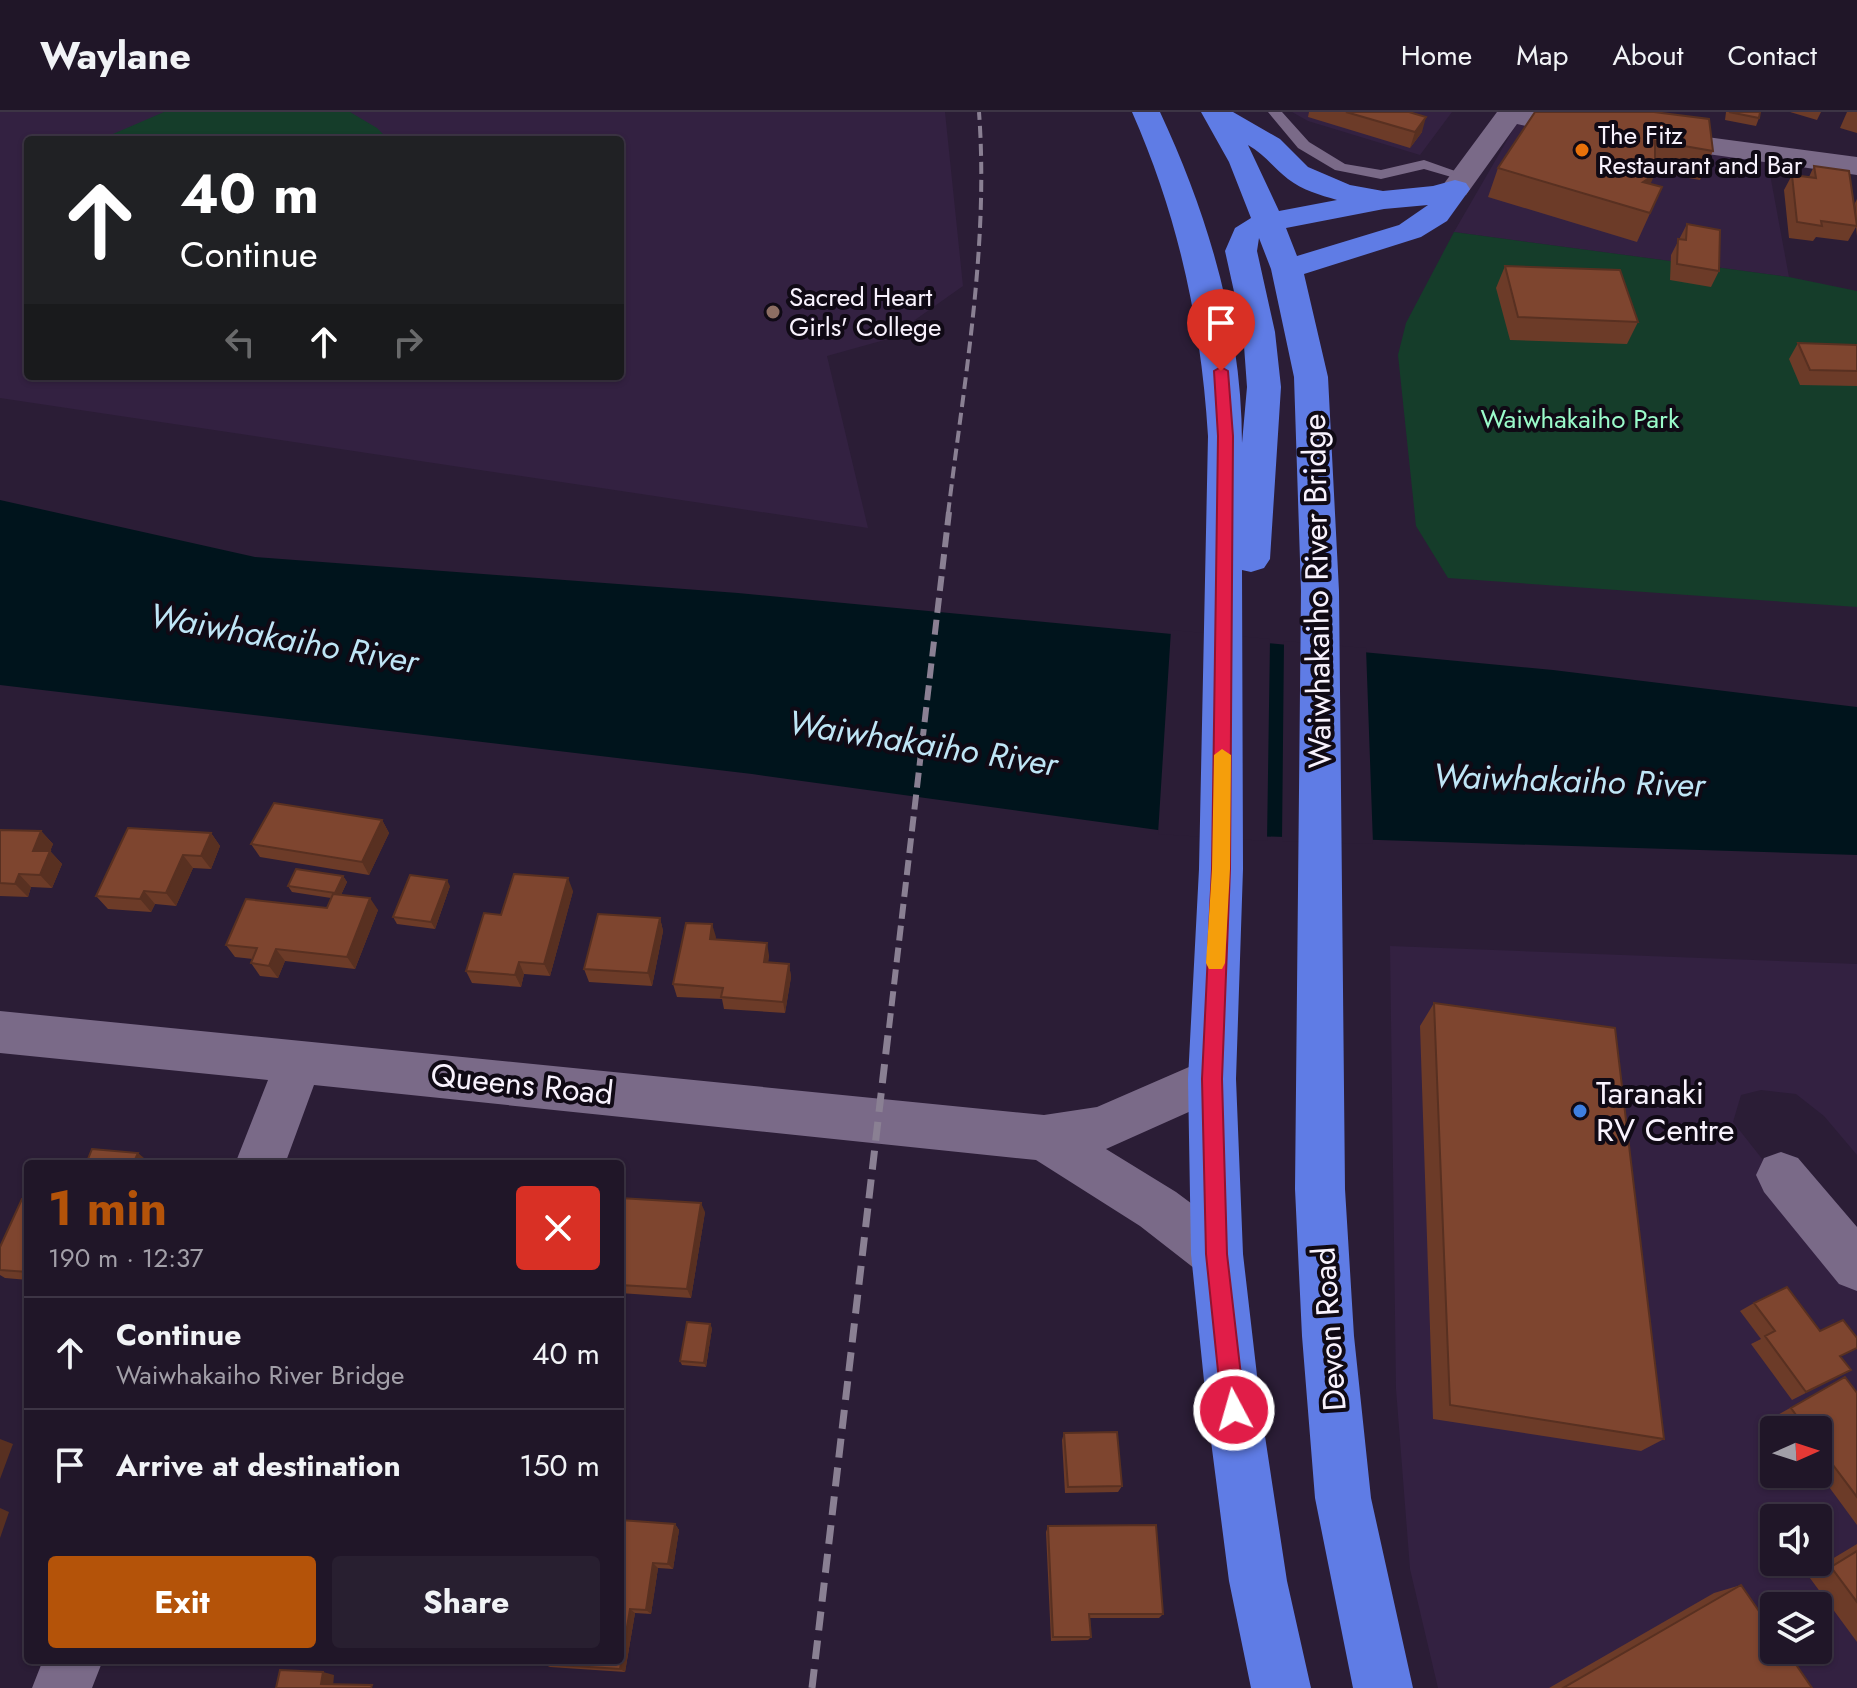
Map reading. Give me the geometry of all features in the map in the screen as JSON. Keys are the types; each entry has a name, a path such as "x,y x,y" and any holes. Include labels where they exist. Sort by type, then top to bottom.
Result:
{"highway":[{"path":"1146,112 1182,196 1212,307 1225,421 1236,584"},
{"path":"1216,113 1270,145 1298,173 1315,183 1344,193 1384,200"},
{"name":"Waiwhakaiho River Bridge","path":"1216,113 1244,162 1287,269 1311,377 1320,591 1322,965"},
{"path":"1281,1688 1258,1581 1234,1410 1217,1254 1212,1079 1236,584 1264,387 1259,332 1241,251 1242,240 1252,226 1384,200 1436,195 1460,183"},
{"path":"1287,269 1410,231 1436,215 1460,183"},
{"name":"Devon Road","path":"1322,965 1320,1189 1328,1336 1343,1498 1383,1688"}],"street":[{"path":"1460,183 1510,113 1605,132 1857,166"},
{"name":"Queens Road","path":"0,1032 1044,1138 1101,1129 1212,1079"},
{"path":"262,1160 299,1061"},
{"name":"Queens Road","path":"1044,1138 1158,1209 1217,1254"},
{"path":"1781,1175 1857,1266"},
{"path":"62,1688 71,1664"}],"lane":[{"path":"1275,112 1286,129 1307,149 1337,169 1379,174 1406,173 1424,164 1460,183"}],"shaded area":[{"name":"Sacred Heart Girls' College","path":"0,112 945,112 963,286 888,339 827,356 868,528 0,398"},
{"path":"1292,112 1452,112 1420,155 1308,121"},
{"path":"1517,123 1767,158 1789,277 1454,232"},
{"path":"1390,946 1857,964 1857,1155 1824,1116 1796,1094 1761,1090 1741,1095 1733,1122 1857,1279 1857,1688 1438,1688 1410,1569 1396,1389"}],"green space":[{"path":"164,112 350,112 385,136 108,136"},
{"name":"Waiwhakaiho Park","path":"1454,232 1789,277 1857,291 1857,607 1448,578 1416,526 1398,355 1406,323"}],"water":[{"name":"Waiwhakaiho River","path":"0,500 255,557 738,593 1553,670 1857,707 1857,855 1187,834 752,774 0,685"}],"pier":[{"path":"1171,630 1270,639 1267,841 1158,834"},
{"path":"1284,641 1366,648 1373,844 1282,841"}],"building":[{"path":"1346,112 1409,112 1426,117 1415,132"},
{"path":"1535,112 1654,112 1709,119 1713,151 1655,141 1655,174 1643,182 1662,187 1650,213 1498,168"},
{"path":"1729,112 1760,112 1759,118"},
{"path":"1814,166 1849,171 1857,226 1821,221 1822,226 1797,222 1792,175 1816,178"},
{"path":"1687,224 1720,230 1719,271 1677,264 1678,239 1686,240"},
{"path":"1505,266 1620,270 1638,322 1518,317"},
{"path":"1798,343 1857,345 1857,371 1810,370"},
{"path":"274,803 382,820 362,862 251,844"},
{"path":"128,828 211,833 201,856 183,855 166,893 144,891 140,899 96,896"},
{"path":"0,830 41,831 33,851 50,851 40,875 19,874 15,884 0,883"},
{"path":"296,869 343,876 335,893 288,886"},
{"path":"514,874 568,878 544,964 519,962 515,975 466,971 484,913 501,915"},
{"path":"410,875 447,880 431,922 393,917"},
{"path":"333,894 370,898 347,957 276,949 269,966 251,963 257,948 226,945 246,899 327,908"},
{"path":"598,914 660,918 648,973 584,969"},
{"path":"686,923 712,924 710,939 767,943 764,962 789,964 783,1002 721,997 723,988 673,984"},
{"path":"1434,1003 1615,1028 1664,1439 1450,1405"},
{"path":"92,1149 138,1153 135,1160 88,1160"},
{"path":"624,1198 701,1203 687,1289 624,1285"},
{"path":"24,1199 24,1272 0,1270 0,1247"},
{"path":"1787,1287 1820,1331 1843,1320 1857,1338 1857,1348 1840,1356 1851,1370 1806,1392 1765,1336 1775,1331 1754,1303"},
{"path":"687,1322 710,1324 704,1363 680,1361"},
{"path":"1845,1377 1857,1393 1857,1497 1832,1464 1832,1416 1797,1416 1791,1408"},
{"path":"1117,1432 1122,1486 1068,1487 1064,1433"},
{"path":"624,1520 675,1524 668,1564 653,1563 646,1610 630,1609 624,1645"},
{"path":"1156,1525 1163,1614 1089,1614 1091,1637 1053,1637 1048,1526"},
{"path":"1857,1551 1857,1602 1832,1568"},
{"path":"1741,1585 1760,1613 1760,1664 1796,1664 1812,1688 1563,1688"},
{"path":"543,1664 621,1664 620,1669"},
{"path":"280,1670 323,1672 321,1684 372,1685 371,1688 276,1688"}],"railway":[{"path":"948,514 978,263 981,213 979,112"},
{"path":"889,1028 949,512"},
{"path":"812,1688 889,1026"}],"slow traffic":[{"path":"1215,963 1221,869 1222,755"}],"place":[{"name":"The Fitz Restaurant and Bar","path":"1582,150"},
{"name":"Sacred Heart Girls' College","path":"773,312"},
{"name":"Taranaki RV Centre","path":"1580,1111"}],"route":[{"path":"1221,371 1225,436 1221,869 1212,1079 1217,1254 1234,1410"}]}
